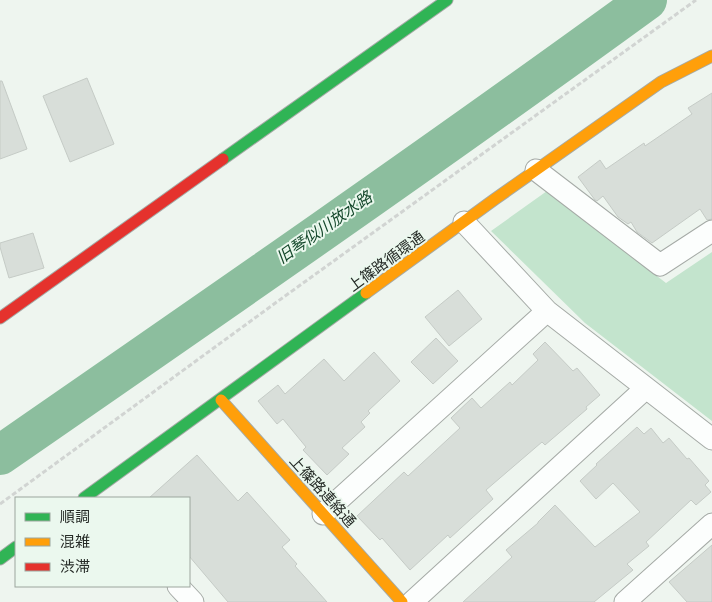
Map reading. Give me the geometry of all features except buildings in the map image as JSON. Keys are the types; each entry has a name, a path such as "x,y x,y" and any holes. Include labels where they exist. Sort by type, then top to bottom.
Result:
{"street":[{"path":"0,318 446,0"},
{"name":"上篠路循環通","path":"92,496 536,170 661,82 712,56"},
{"path":"536,170 660,264 712,231"},
{"path":"464,222 547,311 712,439"},
{"path":"323,514 547,311"},
{"path":"412,602 646,388"},
{"name":"上篠路連絡通","path":"221,400 402,602"},
{"path":"626,602 712,524"},
{"path":"0,558 15,548"}],"path":[{"path":"0,504 696,0"}],"green space":[{"path":"547,191 666,283 712,252 712,421 585,323 491,231"}],"waterway":[{"name":"旧琴似川放水路","path":"0,455 406,173 647,0"}],"traffic: fast":[{"path":"223,159 447,0"},
{"path":"85,497 366,293"},
{"path":"0,559 15,548"}],"traffic: slow":[{"path":"366,293 661,82 712,56"},
{"path":"221,400 402,602"}],"traffic: jam":[{"path":"0,318 223,159"}]}
